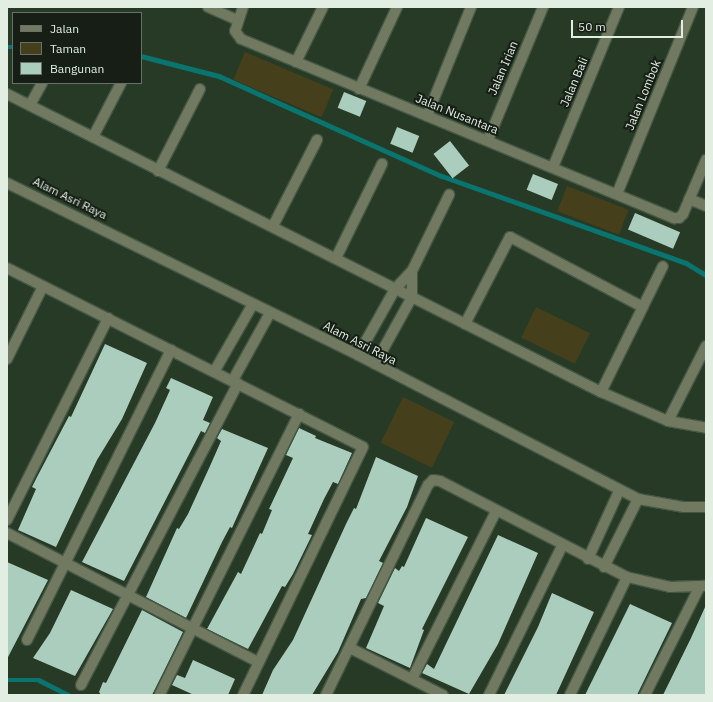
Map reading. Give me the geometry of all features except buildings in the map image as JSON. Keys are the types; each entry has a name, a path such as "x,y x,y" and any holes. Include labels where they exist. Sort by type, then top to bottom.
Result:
{"street":[{"path":"208,7 238,20 243,7"},
{"path":"296,62 323,7"},
{"path":"359,89 397,7"},
{"path":"427,116 470,7"},
{"name":"Jalan Irian","path":"488,140 543,7"},
{"name":"Jalan Bali","path":"553,167 619,7"},
{"name":"Jalan Lombok","path":"617,194 693,7"},
{"name":"Jalan Nusantara","path":"238,20 235,31 241,39 674,218 679,218 683,214 689,199"},
{"path":"30,105 41,84"},
{"path":"93,137 120,84"},
{"path":"158,171 200,89"},
{"path":"7,94 158,171 273,226 601,392 668,421 706,428"},
{"path":"273,226 317,140"},
{"path":"706,160 689,199 706,206"},
{"path":"336,258 382,164"},
{"name":"Alam Asri Raya","path":"7,183 358,355 638,500 684,507 706,507"},
{"path":"358,355 395,289 412,271 449,195"},
{"path":"465,324 510,236 643,307"},
{"path":"601,392 663,266"},
{"path":"7,268 359,443 363,447 363,453 258,662 243,695"},
{"path":"375,364 412,297 412,271"},
{"path":"7,359 43,286"},
{"path":"214,372 252,304"},
{"path":"81,685 129,596 270,313"},
{"path":"7,520 108,318"},
{"path":"668,421 706,346"},
{"path":"27,640 64,563 172,350"},
{"path":"160,694 194,629 299,414"},
{"path":"326,695 428,486 433,480 440,481 562,546 627,578 670,587 703,586 645,695"},
{"path":"588,559 619,491"},
{"path":"604,567 638,500"},
{"path":"412,679 496,511"},
{"path":"7,533 258,662"},
{"path":"489,695 562,546"},
{"path":"570,695 627,578"},
{"path":"350,648 443,695"}],"green space":[{"path":"245,52 333,90 322,117 233,80"},
{"path":"567,186 629,210 619,235 557,211"},
{"path":"536,307 590,333 575,364 521,338"},
{"path":"403,397 454,422 432,468 381,443"}],"waterway":[{"path":"7,47 12,47"},
{"path":"142,56 219,76 442,176 686,263 706,275"},
{"path":"7,680 39,680 69,695"}]}
